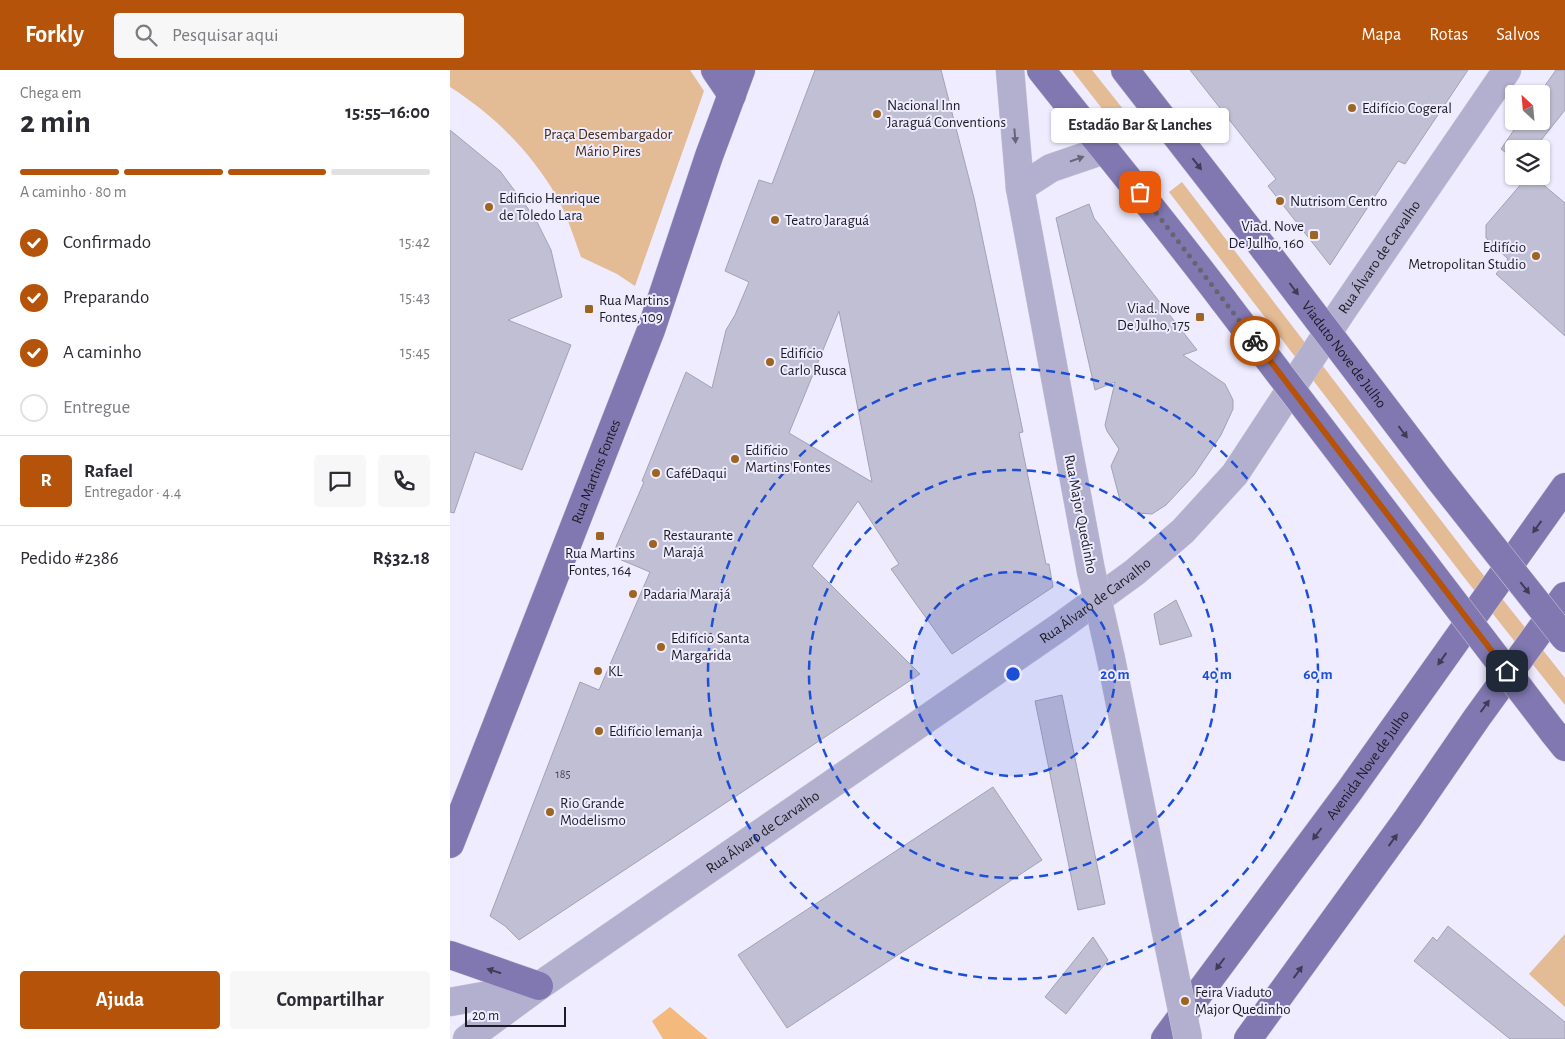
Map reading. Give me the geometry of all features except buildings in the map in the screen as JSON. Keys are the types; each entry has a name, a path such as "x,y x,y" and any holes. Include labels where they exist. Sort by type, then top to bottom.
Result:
{"main road":[{"path":"715,70 732,95"},
{"name":"Rua Martins Fontes","path":"450,844 651,330 666,279 741,70"},
{"name":"Rua Martins Fontes","path":"732,95 754,70"},
{"path":"1041,70 1104,150 1129,178 1559,740"},
{"name":"Viaduto Nove de Julho","path":"1125,70 1439,479 1565,638"},
{"name":"Avenida Nove de Julho","path":"1165,1039 1350,790 1565,487"},
{"path":"1248,1039 1408,818 1476,719 1565,596"},
{"path":"450,955 539,986"}],"street":[{"name":"Rua Major Quedinho","path":"1010,70 1020,188 1091,571 1111,659 1188,1039"},
{"name":"Rua Álvaro de Carvalho","path":"467,1039 539,986 1061,626 1135,572 1183,531 1235,474 1342,311 1508,70"},
{"path":"1020,188 1051,168 1104,150"},
{"name":"Rua Álvaro de Carvalho","path":"450,1002 539,986"}],"green space":[{"name":"Praça Desembargador Mário Pires","path":"450,70 690,70 704,91 635,286 617,274 581,257 564,211 535,164 496,122 450,87"},
{"path":"1072,70 1092,70 1127,114 1114,124"},
{"path":"1182,182 1469,557 1565,678 1565,705 1463,576 1169,192"},
{"path":"1565,934 1565,1007 1529,974"}],"shaded area":[{"path":"670,1007 708,1039 663,1039 652,1021"}],"way so far":[{"path":"1140,192 1255,341"}],"place":[{"name":"Edifício Cogeral","path":"1352,108"},
{"name":"Nacional Inn Jaraguá Conventions","path":"877,114"},
{"name":"Estadão Bar & Lanches","path":"1140,192"},
{"name":"Nutrisom Centro","path":"1280,201"},
{"name":"Edificio Henrique de Toledo Lara","path":"489,207"},
{"name":"Teatro Jaraguá","path":"775,220"},
{"name":"Viad. Nove De Julho, 160","path":"1314,235"},
{"name":"Edifício Metropolitan Studio","path":"1536,256"},
{"name":"Rua Martins Fontes, 109","path":"589,309"},
{"name":"Viad. Nove De Julho, 175","path":"1200,317"},
{"name":"Edifício Carlo Rusca","path":"770,362"},
{"name":"Edifício Martins Fontes","path":"735,459"},
{"name":"CaféDaqui","path":"656,473"},
{"name":"Rua Martins Fontes, 164","path":"600,536"},
{"name":"Restaurante Marajá","path":"653,544"},
{"name":"Padaria Marajá","path":"633,594"},
{"name":"Edifício Santa Margarida","path":"661,647"},
{"name":"KL","path":"598,671"},
{"name":"Edifício Iemanja","path":"599,731"},
{"name":"Rio Grande Modelismo","path":"550,812"},
{"name":"Feira Viaduto Major Quedinho","path":"1185,1001"}],"route":[{"path":"1255,341 1507,671"}]}
